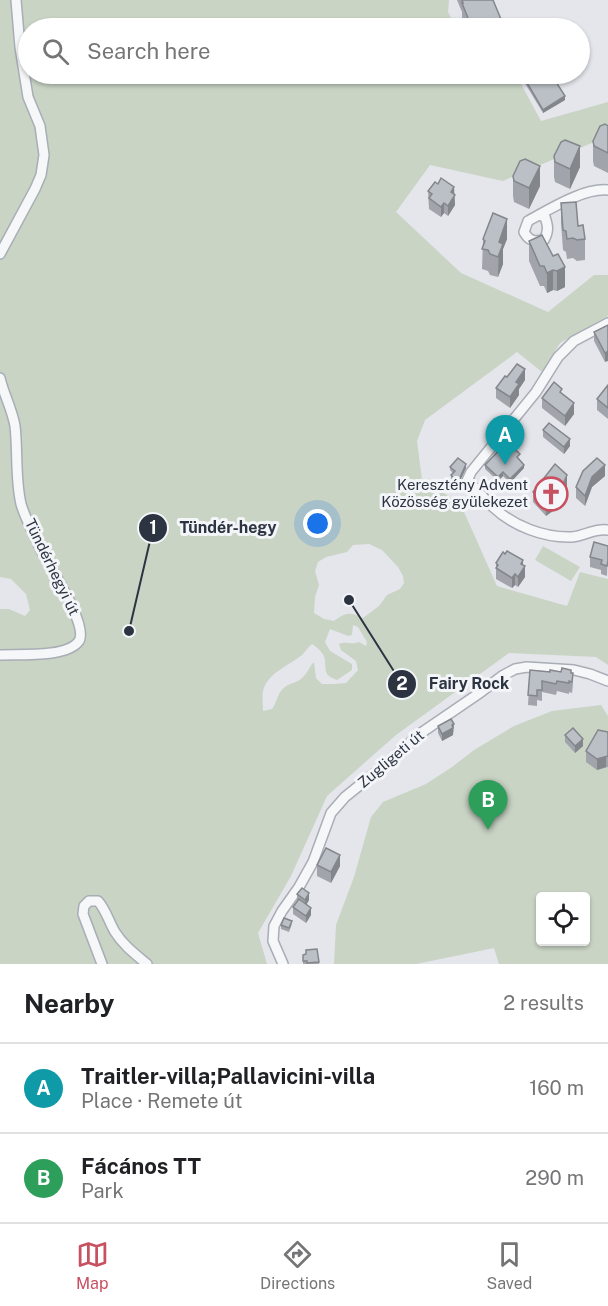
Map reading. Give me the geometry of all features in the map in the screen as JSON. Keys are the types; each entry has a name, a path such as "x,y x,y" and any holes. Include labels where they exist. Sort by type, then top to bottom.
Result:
{"street":[{"path":"16,0 18,24"},
{"path":"0,254 41,175 44,155 40,126 28,97 26,84"},
{"path":"538,215 565,201 597,189 608,190"},
{"path":"608,323 574,341 558,357 536,392 471,472 466,482 494,508 530,530 568,537 581,536 595,530 608,530"},
{"name":"Tündérhegyi út","path":"0,378 15,427 17,471 22,507 43,555 75,612 81,632 81,637 76,644 66,650 0,656"},
{"name":"Zugligeti út","path":"283,964 273,941 274,926 312,862 331,813 345,797 421,733 515,669 527,667 574,670 608,681"},
{"path":"102,964 83,914 84,906 89,901 98,902 102,906 117,934 128,948 147,964"}],"green space":[{"path":"0,0 449,0 448,12 451,18 18,18 18,84 521,84 541,121 608,102 608,136 503,181 430,165 396,212 461,273 548,312 594,275 608,275 608,316 560,343 542,372 517,352 425,420 417,441 422,480 460,503 497,586 567,606 580,572 608,579 608,665 596,657 509,653 396,735 327,796 291,876 258,933 267,964 0,964 0,609 9,609 25,616 30,610 26,594 11,579 0,577","holes":["369,544 382,550 403,576 404,583 400,589 387,595 379,606 363,618 348,614 334,621 324,619 314,613 315,597 319,585 315,571 318,562 326,557 347,552 353,545","353,625 358,627 367,642 366,646 359,642 339,644 341,650 356,661 358,670 346,683 322,684 316,678 314,662 302,678 283,688 272,709 263,711 263,691 269,679 303,654 312,644 323,655 326,673 330,676 337,680 352,670 352,664 330,651 325,642 330,629 348,636 352,635"]},
{"path":"543,546 580,567 571,581 535,560"},
{"path":"601,705 608,716 608,964 499,964 494,948 416,964 334,964 336,925 354,877 371,817 383,802 426,784 474,750 514,726 552,711"}],"building":[{"path":"462,0 493,0 500,18 468,18"},
{"path":"528,84 557,84 565,96 543,110"},
{"path":"605,124 608,126 608,153 594,146 593,141 600,126"},
{"path":"565,140 580,146 570,169 555,162 554,156 561,142"},
{"path":"525,159 540,166 529,188 514,181 513,176 520,161"},
{"path":"441,178 454,187 451,192 455,195 448,206 444,203 441,207 429,198 432,194 428,191 435,182 438,184"},
{"path":"576,202 578,226 583,225 585,239 567,239 566,231 563,230 561,203"},
{"path":"493,213 507,219 499,242 503,244 498,257 482,249 485,241 483,239"},
{"path":"542,235 553,256 558,254 565,267 547,273 544,266 540,266 529,241"},
{"path":"608,325 608,351 605,353 594,332"},
{"path":"517,364 525,369 510,397 496,388"},
{"path":"554,382 562,389 560,392 574,403 565,416 542,398"},
{"path":"608,385 608,408 597,399"},
{"path":"549,423 570,439 564,447 543,430"},
{"path":"507,442 520,454 517,457 524,465 510,479 503,472 498,477 485,465"},
{"path":"458,458 466,464 458,482 451,475 455,471 450,467"},
{"path":"597,458 605,465 592,477 585,496 576,487 583,471"},
{"path":"555,464 567,475 557,498 546,506 533,492"},
{"path":"594,542 608,546 607,566 601,564 602,560 590,557"},
{"path":"507,551 523,560 521,564 525,566 518,577 515,574 512,578 496,568 498,565 496,563 503,552 505,554"},
{"path":"562,668 571,670 572,682 557,681 556,684 542,681 542,690 537,690 537,696 528,695 530,670 561,672"},
{"path":"451,719 454,724 453,728 442,734 438,726"},
{"path":"573,728 583,739 575,746 565,735"},
{"path":"598,730 608,732 608,756 597,759 586,751"},
{"path":"326,848 340,855 331,872 317,865"},
{"path":"302,888 309,893 305,900 297,894"},
{"path":"299,899 311,908 306,916 293,907"},
{"path":"284,918 292,921 289,928 281,925"},
{"path":"317,949 319,962 303,961 306,950"}],"place":[{"name":"Traitler-villa;Pallavicini-villa","path":"505,465"},
{"name":"Keresztény Advent Közösség gyülekezet","path":"551,494"},
{"name":"Fairy Rock","path":"349,600"},
{"name":"Tündér-hegy","path":"129,631"},
{"name":"Fácános TT","path":"488,830"}]}
